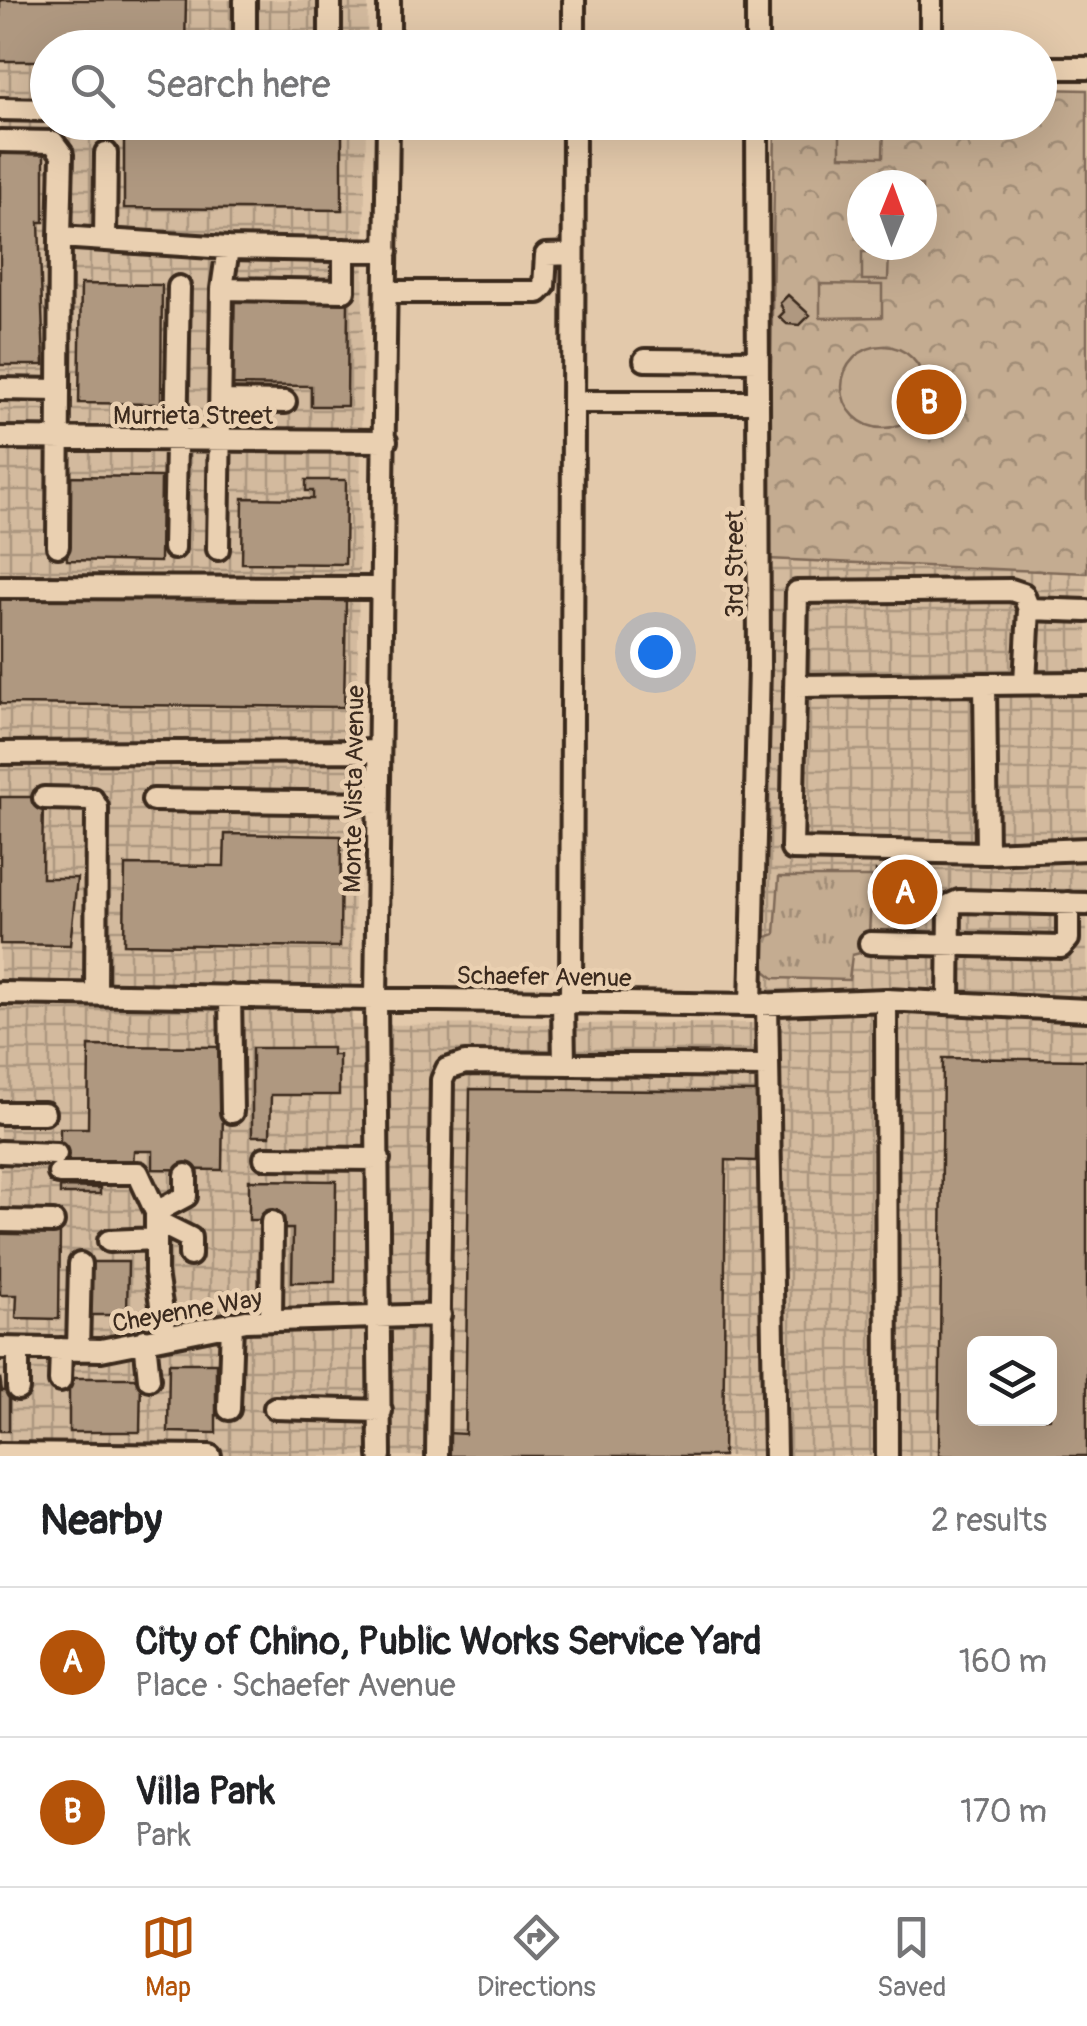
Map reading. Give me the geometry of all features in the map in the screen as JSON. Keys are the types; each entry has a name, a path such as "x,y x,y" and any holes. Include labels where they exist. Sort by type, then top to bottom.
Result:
{"street":[{"path":"244,30 245,0"},
{"path":"330,0 330,30"},
{"path":"389,30 390,0"},
{"path":"574,0 574,30"},
{"path":"757,30 758,0"},
{"path":"931,30 932,0"},
{"path":"1057,68 1087,68"},
{"path":"0,110 30,110"},
{"name":"Monte Vista Avenue","path":"380,1456 382,1319 376,998 388,140"},
{"path":"564,1064 574,140"},
{"name":"3rd Street","path":"757,140 759,1005 768,1066 774,1456"},
{"path":"0,141 54,142 62,154 58,546"},
{"path":"105,240 106,153"},
{"path":"60,237 228,248 387,251"},
{"path":"218,549 222,289 228,248"},
{"path":"222,289 344,291 344,250"},
{"path":"387,292 538,292 544,289 546,255 574,254"},
{"path":"174,548 179,288"},
{"path":"646,360 758,361"},
{"path":"0,389 59,390"},
{"path":"221,401 285,402"},
{"path":"586,402 758,402"},
{"name":"Murrieta Street","path":"0,438 386,441"},
{"path":"0,587 380,588"},
{"path":"1025,682 1029,609 1022,594 1012,590 796,592 792,848 987,853 1087,849"},
{"path":"1029,609 1087,611"},
{"path":"795,686 1087,683"},
{"path":"985,684 987,853"},
{"path":"0,752 379,752"},
{"path":"44,798 92,799 100,818 96,994"},
{"path":"153,800 378,804"},
{"path":"870,943 948,944 1061,947 1068,940 1078,904 959,900 950,905 948,944 949,1003"},
{"name":"Schaefer Avenue","path":"0,992 759,1005 886,1000 1087,1010"},
{"path":"230,996 232,1112"},
{"path":"886,1000 887,1456"},
{"path":"436,1456 442,1080 447,1068 465,1062 768,1066"},
{"path":"0,1113 44,1113"},
{"path":"0,1152 138,1173 156,1224 156,1338 148,1379"},
{"path":"265,1158 379,1159"},
{"path":"108,1240 156,1224 186,1196 186,1175"},
{"path":"0,1221 53,1222"},
{"path":"270,1320 272,1222"},
{"path":"156,1224 190,1238 190,1255"},
{"path":"60,1382 69,1349 80,1264"},
{"name":"Cheyenne Way","path":"9,1348 101,1350 232,1323 440,1315"},
{"path":"229,1409 232,1323"},
{"path":"9,1348 18,1389"},
{"path":"275,1408 381,1411"},
{"path":"0,1454 210,1456"}],"shaded area":[{"path":"0,0 368,0 367,30 30,30 30,140 366,140 352,1025 756,1023 768,559 1087,573 1087,1456 0,1456"}],"green space":[{"path":"1057,89 1087,90 1087,573 768,559 775,140 1057,140"},
{"path":"840,140 884,140 883,157 840,156"},
{"path":"862,260 889,260 888,280 862,280"},
{"path":"820,284 882,285 882,317 820,318"},
{"path":"883,346 899,349 912,358 921,371 921,403 912,416 899,425 883,428 867,425 854,416 845,403 842,387 845,371 854,358 867,349"},
{"path":"779,877 872,877 868,951 852,955 849,980 774,978 765,971 764,938 775,934"}],"building":[{"path":"0,0 186,0 185,30 30,30 30,61 0,61"},
{"path":"124,140 342,140 342,210 124,208"},
{"path":"0,153 44,153 44,222 39,222 44,365 0,365"},
{"path":"81,284 162,285 161,404 79,403"},
{"path":"788,295 810,315 800,325 787,324 779,317 784,312 780,303"},
{"path":"232,300 348,300 347,406 311,406 311,386 232,385"},
{"path":"64,476 161,477 160,562 67,560"},
{"path":"306,480 346,480 345,564 242,563 243,498 313,499 313,491 306,491"},
{"path":"0,598 346,601 344,707 0,704"},
{"path":"0,797 43,797 42,878 77,878 70,945 0,944"},
{"path":"225,834 341,836 340,947 124,944 125,865 224,866"},
{"path":"876,871 934,872 933,913 876,912"},
{"path":"89,1046 224,1047 222,1170 153,1169 153,1151 134,1151 133,1166 60,1165 60,1128 88,1128"},
{"path":"252,1048 332,1048 332,1055 339,1055 339,1095 271,1095 270,1136 252,1136"},
{"path":"943,1058 1087,1060 1087,1456 939,1456"},
{"path":"470,1089 757,1092 756,1161 726,1160 723,1456 447,1456 448,1433 465,1434"},
{"path":"249,1180 336,1181 335,1282 292,1282 293,1229 283,1229 283,1220 249,1220"},
{"path":"60,1187 100,1188 100,1194 60,1194"},
{"path":"0,1230 60,1231 59,1319 16,1318 17,1295 0,1295"},
{"path":"85,1262 128,1262 127,1315 85,1315"},
{"path":"169,1363 216,1363 216,1433 168,1432"},
{"path":"0,1377 2,1391 9,1391 9,1431 0,1431"},
{"path":"69,1378 141,1378 140,1432 69,1432"}],"place":[{"name":"Villa Park","path":"929,402"},
{"name":"City of Chino, Public Works Service Yard","path":"905,892"}]}
